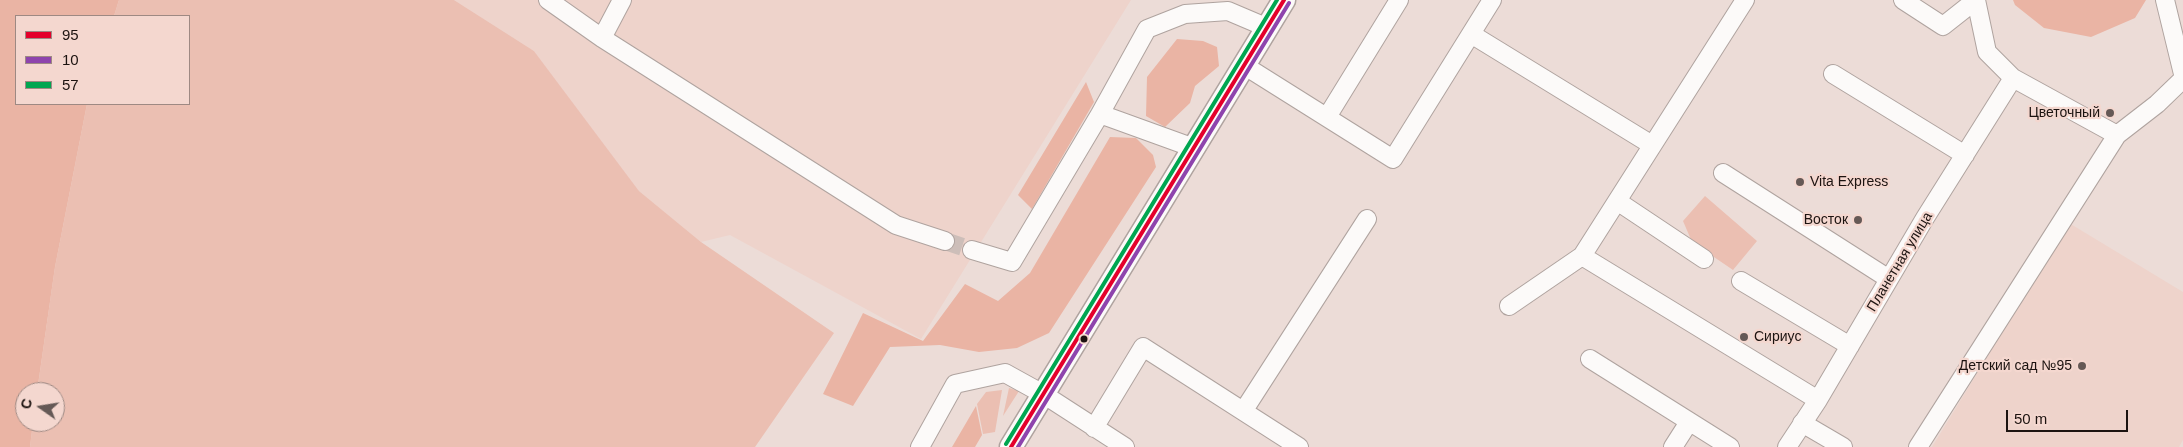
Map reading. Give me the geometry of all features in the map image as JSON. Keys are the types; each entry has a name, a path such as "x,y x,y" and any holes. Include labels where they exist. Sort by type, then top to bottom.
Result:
{"main road":[{"path":"1011,447 1284,0"}],"street":[{"path":"548,0 602,38 896,225 945,241"},
{"path":"602,38 622,0"},
{"path":"1327,117 1399,0"},
{"path":"1245,66 1393,158 1492,0"},
{"path":"1509,306 1582,256 1745,0"},
{"path":"1903,0 1943,26 1976,0 1987,52 2013,78 2117,135"},
{"path":"2165,0 2183,74"},
{"path":"972,250 1012,262 1100,114 1147,29 1185,14 1226,6 1268,28"},
{"path":"1471,34 1652,145"},
{"path":"1833,74 1965,155"},
{"name":"Планетная улица","path":"1788,447 2013,78"},
{"path":"1918,447 2117,135 2157,104 2183,79"},
{"path":"1100,114 1194,148"},
{"path":"1723,173 1890,279"},
{"path":"1617,201 1704,259"},
{"path":"1244,410 1367,219"},
{"path":"1582,256 1818,400"},
{"path":"1741,281 1850,346"},
{"path":"1094,428 1143,347 1299,447"},
{"path":"1590,360 1730,447"},
{"path":"920,447 955,384 1005,373 1044,394 1125,447"},
{"path":"1673,447 1689,422"},
{"path":"1802,423 1844,447"}],"shaded area":[{"path":"0,0 119,0 114,15 15,15 15,105 87,105 55,267 38,382 15,382 15,432 32,432 30,447 0,447"},
{"path":"119,0 454,0 534,51 639,191 701,242 834,333 755,447 30,447 32,432 65,432 65,382 38,382 55,267 87,105 190,105 190,15 114,15"},
{"path":"454,0 1131,0 921,339 730,235 701,242 639,191 534,51"},
{"path":"2013,0 2146,0 2135,18 2091,37 2044,28 2015,5"},
{"path":"1177,39 1203,41 1217,47 1219,66 1195,86 1190,103 1165,127 1146,116 1147,77"},
{"path":"1086,82 1094,102 1032,209 1018,195"},
{"path":"1110,137 1136,138 1153,155 1156,167 1049,333 1017,348 979,352 940,345 890,347 853,406 823,394 863,313 923,341 965,284 998,301 1030,273"},
{"path":"1705,196 1757,241 1733,270 1692,242 1683,221"},
{"name":"Детский сад №95","path":"2069,223 2183,292 2183,440 2179,447 1932,447"},
{"path":"1009,388 1019,391 1003,416"},
{"path":"1002,390 995,432 983,434 977,404 986,392"},
{"path":"976,406 982,435 975,447 952,447"}],"tunnel":[{"path":"945,241 972,250"}],"transit line":[{"name":"57","path":"1006,444 1277,0"},
{"name":"95","path":"1011,447 1284,0"},
{"name":"10","path":"1018,447 1289,3"}],"place":[{"name":"Цветочный","path":"2110,113"},
{"name":"Vita Express","path":"1800,182"},
{"name":"Восток","path":"1858,220"},
{"name":"Сириус","path":"1744,337"},
{"name":"Детский сад №95","path":"2082,366"}]}
